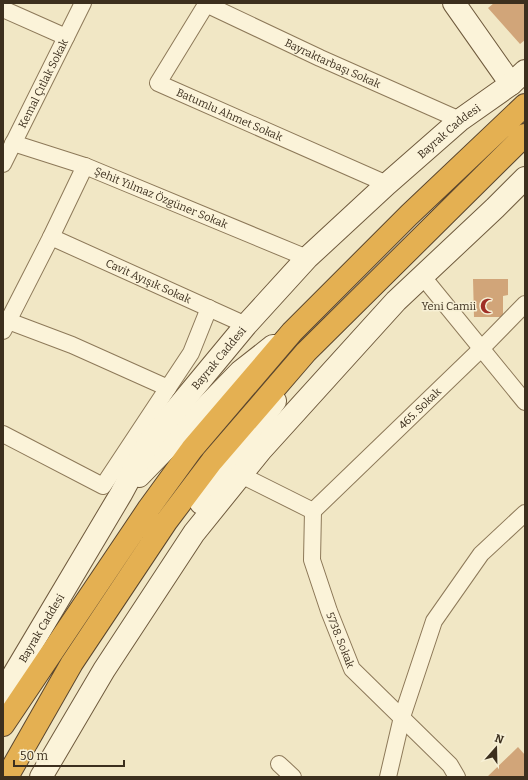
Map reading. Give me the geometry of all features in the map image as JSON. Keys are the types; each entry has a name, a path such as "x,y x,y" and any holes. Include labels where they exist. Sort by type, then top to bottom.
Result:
{"highway":[{"path":"3,725 149,508 192,449 292,332 410,215 525,105"},
{"path":"7,777 72,664 166,522 212,462 310,348 525,135"}],"main road":[{"path":"454,3 518,78"},
{"name":"Bayrak Caddesi","path":"3,697 14,674 121,494 149,442 246,325 308,258 387,184 460,120 518,78"},
{"path":"41,777 104,670 194,533 261,450 396,301 525,178"},
{"path":"121,494 240,372 292,332"},
{"path":"172,566 194,513 282,391 310,348"}],"street":[{"name":"Kemal Çıtlak Sokak","path":"3,164 83,3"},
{"name":"Bayraktarbaşı Sokak","path":"207,4 327,61 460,120"},
{"name":"Batumlu Ahmet Sokak","path":"207,4 158,83 387,184"},
{"path":"3,9 66,37"},
{"name":"Şehit Yılmaz Özgüner Sokak","path":"13,143 85,166 308,258"},
{"path":"85,166 51,237 5,324 72,345 168,388"},
{"name":"Cavit Ayışık Sokak","path":"51,237 246,325"},
{"path":"423,276 525,402"},
{"name":"465. Sokak","path":"312,511 481,349 525,304"},
{"path":"3,434 103,486 191,353 209,308"},
{"path":"241,475 312,511"},
{"name":"5738. Sokak","path":"312,511 312,560 329,612 352,669 450,765 457,777"},
{"path":"388,777 402,717 434,621 481,554 525,513"},
{"path":"279,764 293,777"}],"building":[{"path":"494,3 525,3 525,40 520,44 488,8"},
{"name":"Yeni Camii","path":"473,279 508,279 508,295 503,296 503,317 474,317"},
{"path":"518,747 525,755 525,777 487,777"}],"place":[{"name":"Yeni Camii","path":"488,306"}]}
